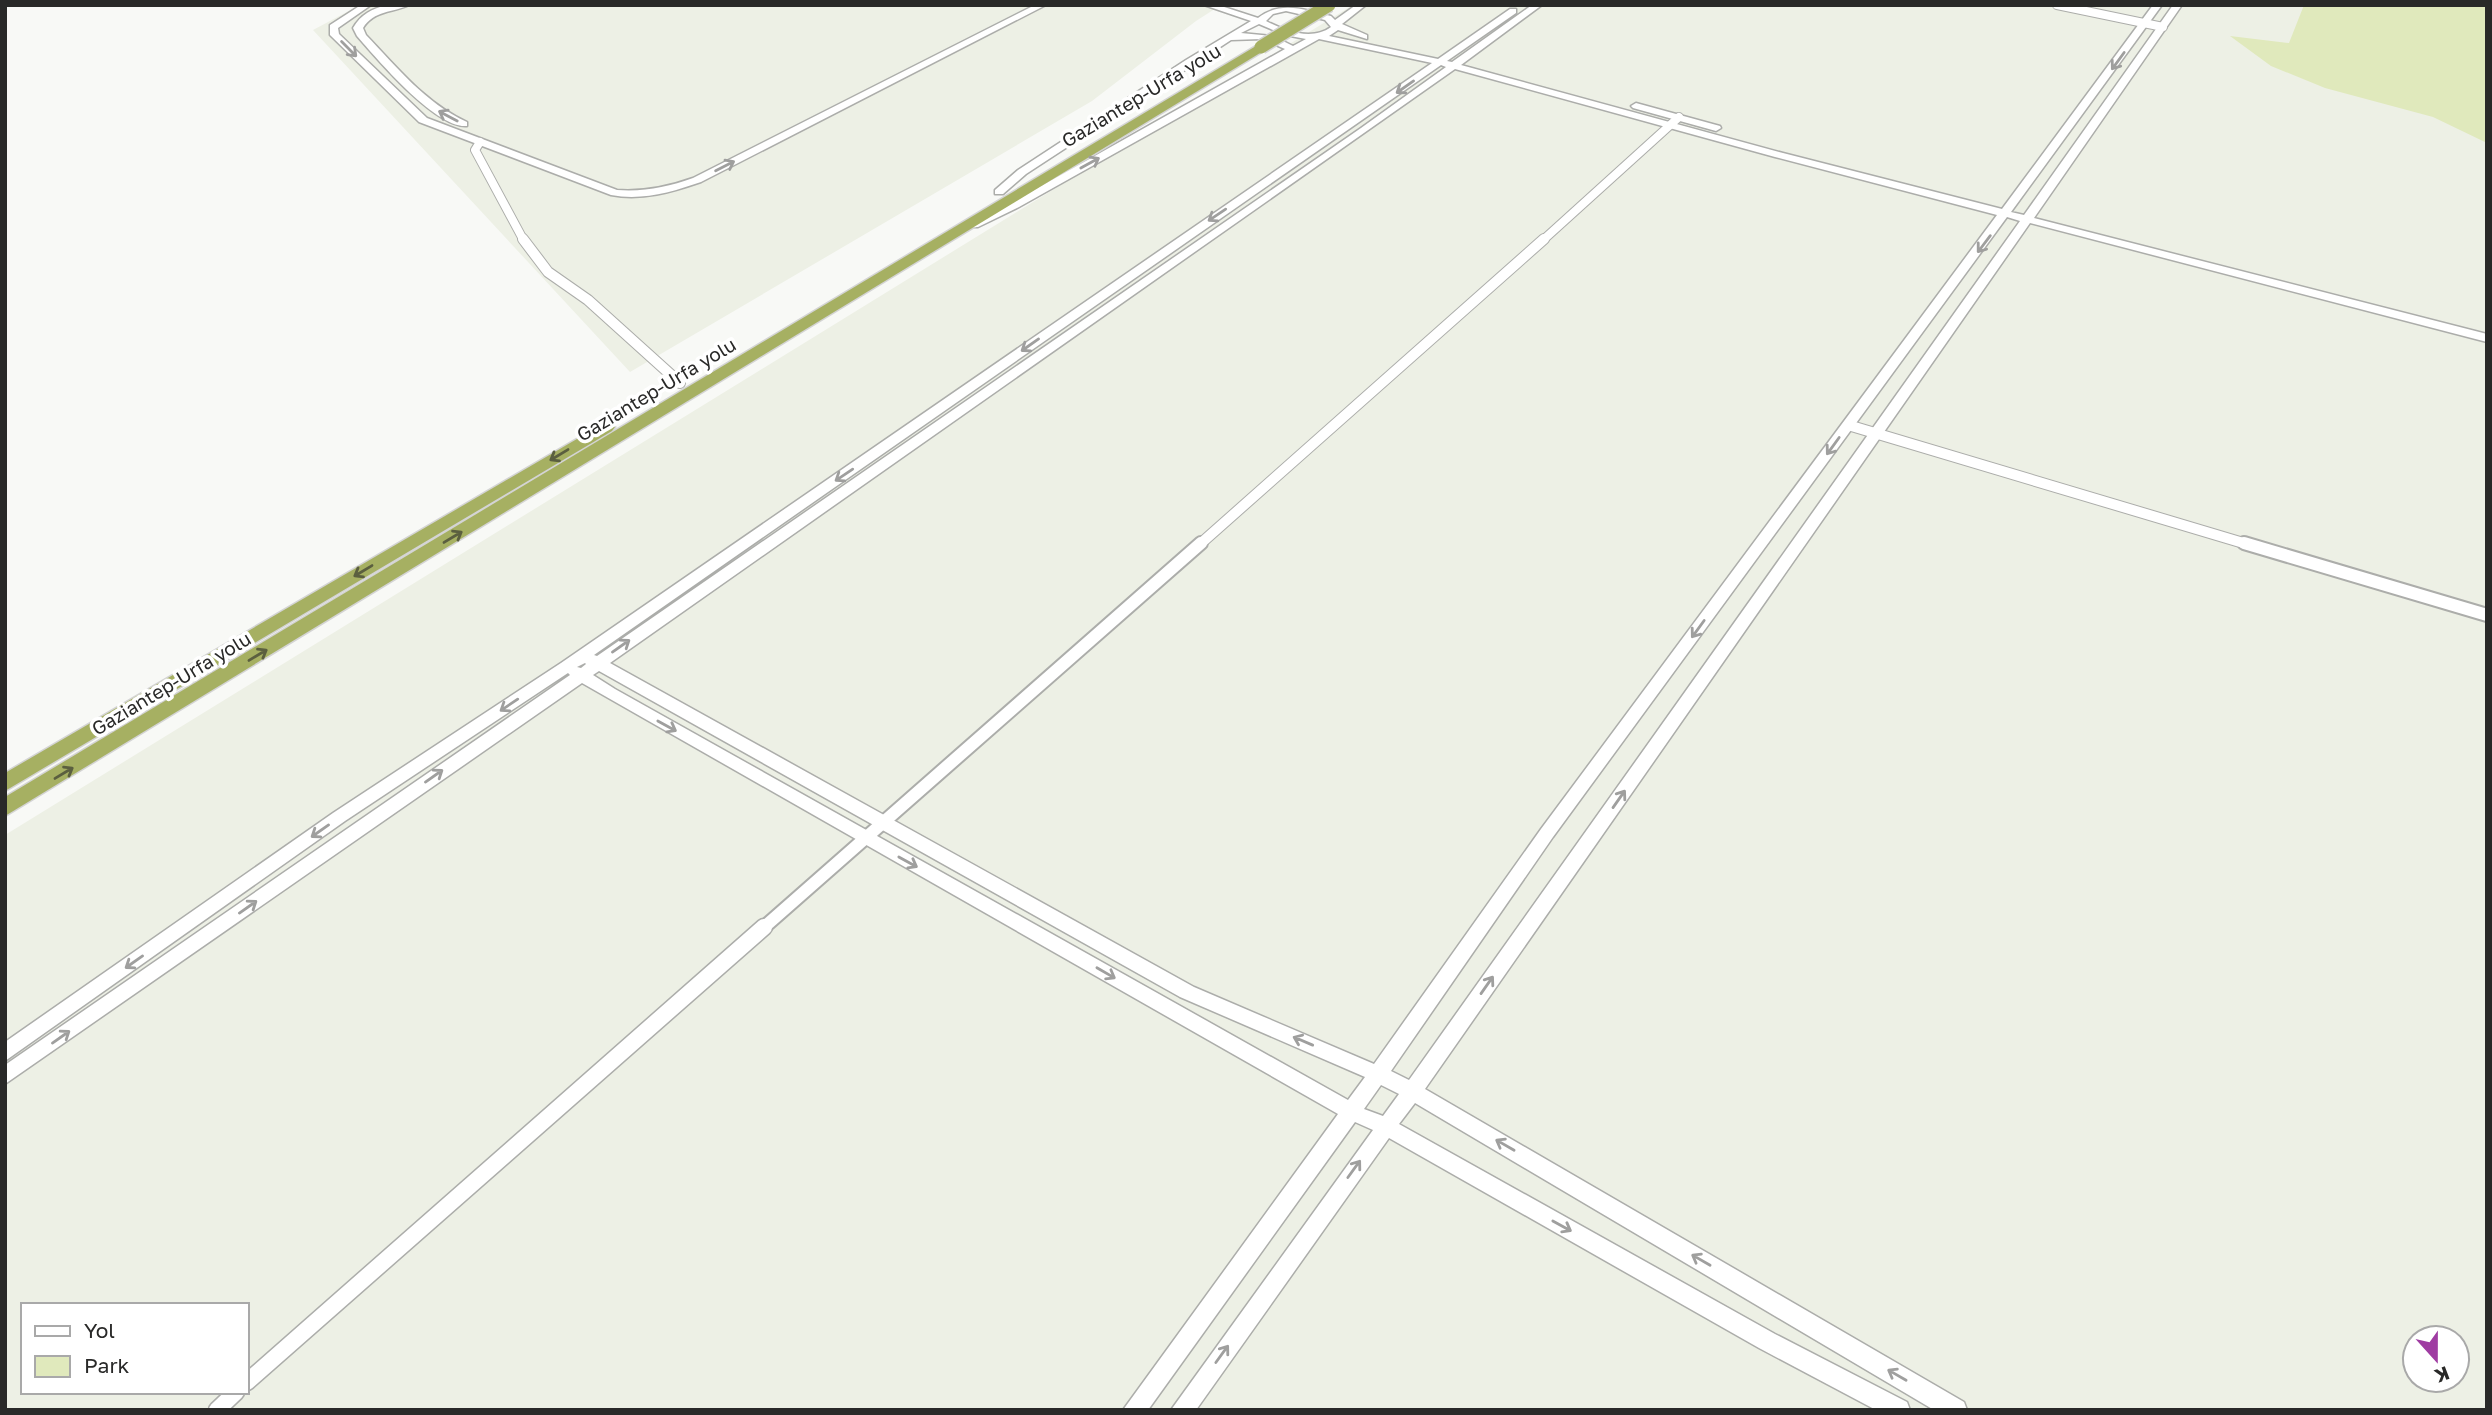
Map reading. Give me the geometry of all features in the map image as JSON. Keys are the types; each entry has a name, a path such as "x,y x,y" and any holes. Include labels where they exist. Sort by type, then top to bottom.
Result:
{"highway":[{"name":"Gaziantep-Urfa yolu","path":"5,808 943,240 1254,45 1311,5"},
{"name":"Gaziantep-Urfa yolu","path":"5,783 999,192 1254,45 1329,5"}],"street":[{"path":"367,5 333,27 335,35 423,120 615,193 631,195 662,192 697,180 1042,5"},
{"path":"404,5 386,7 360,22 358,28 362,36 445,117 624,186 648,186 674,179 1024,5"},
{"path":"1208,5 1260,21 1278,30 1451,62"},
{"path":"1264,5 1312,13 1346,31 1451,62 2487,338"},
{"path":"943,240 1015,205 1318,36 1334,30 1336,24 1362,5"},
{"path":"1451,62 1521,5"},
{"path":"5,1076 582,664 1451,62 1538,5"},
{"path":"2057,5 2164,27"},
{"path":"1134,1410 1351,1112 1547,833 2158,5"},
{"path":"1182,1410 1412,1091 2178,5"},
{"path":"999,192 1053,151 1224,40 1282,7"},
{"path":"1224,40 1245,36 1270,38 1286,45 1290,49 1286,54"},
{"path":"248,1381 1453,321 1675,122"},
{"path":"480,142 475,150 528,249 548,272 588,300 680,383"},
{"path":"2029,216 2487,330"},
{"path":"1848,425 2487,615"},
{"path":"582,664 882,822 1187,992 1412,1091 1956,1410"},
{"path":"582,664 609,693 1351,1112 1385,1126 1767,1341 1899,1410"},
{"path":"5,1053 339,817 582,664"},
{"path":"217,1410 234,1394"}],"shaded area":[{"path":"360,5 1221,5 1092,101 630,372 313,30"},
{"path":"1353,5 2487,5 2487,1410 5,1410 5,835"}],"green space":[{"path":"2304,5 2487,5 2487,143 2433,117 2325,88 2271,66 2230,36 2289,43"}]}
